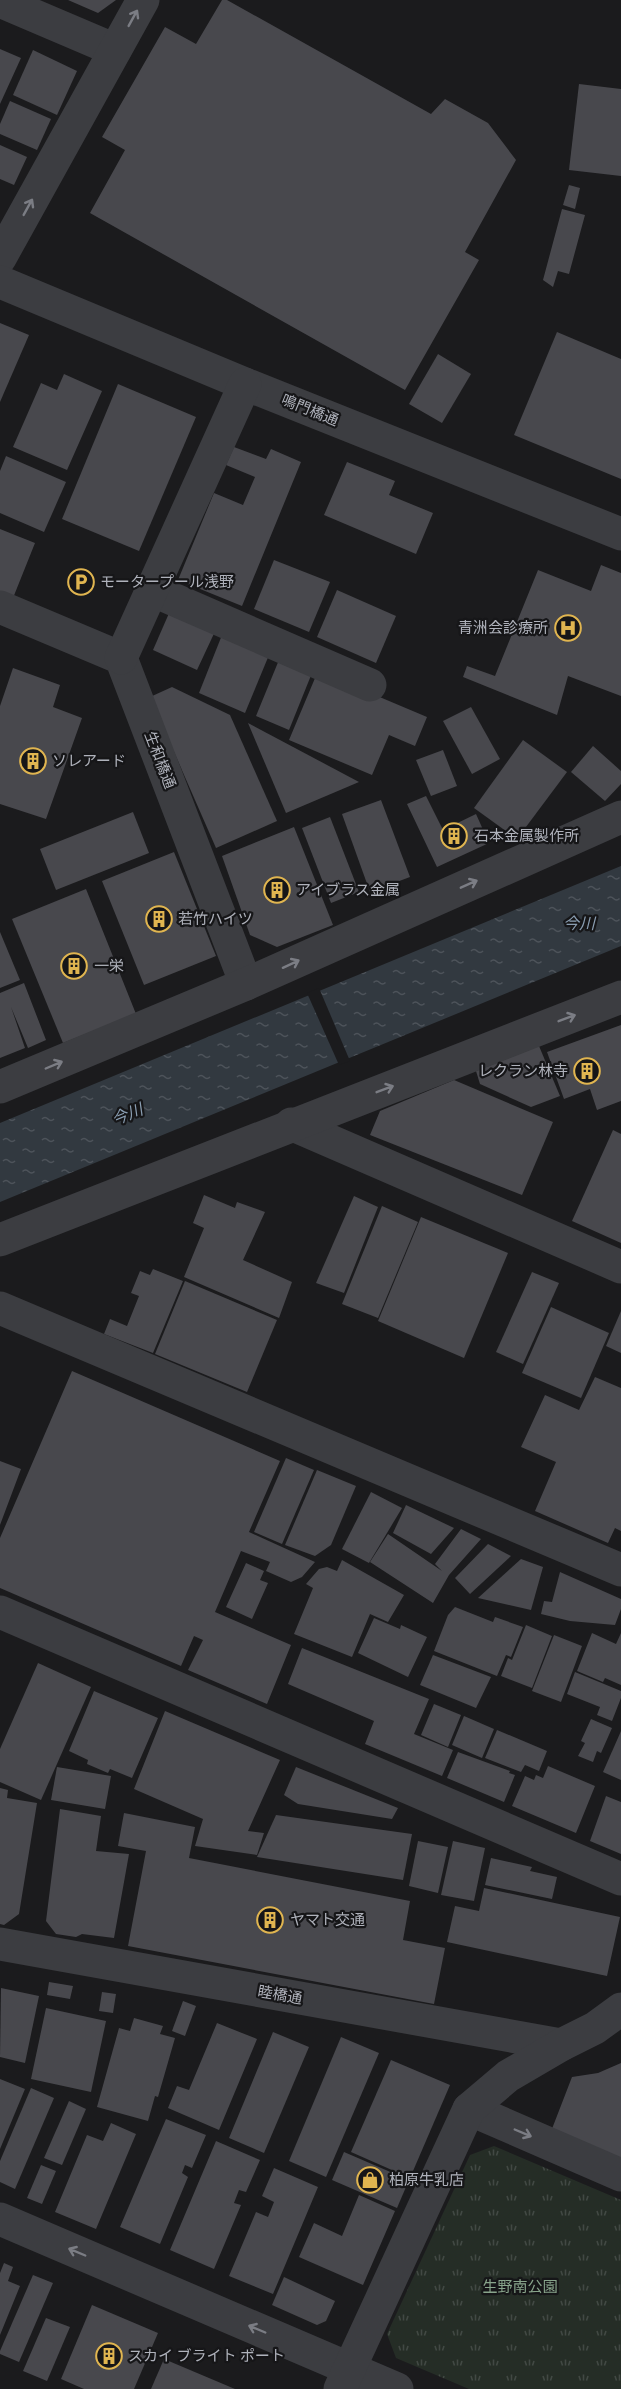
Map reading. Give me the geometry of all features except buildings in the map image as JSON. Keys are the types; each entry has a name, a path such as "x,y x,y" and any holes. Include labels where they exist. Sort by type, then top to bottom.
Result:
{"street":[{"path":"0,258 143,0"},
{"path":"0,1 115,50"},
{"name":"鳴門橋通","path":"0,282 245,384 621,534"},
{"path":"0,607 121,658 245,384"},
{"path":"152,590 370,685"},
{"name":"生和橋通","path":"121,658 246,984"},
{"path":"0,1088 246,984 621,817"},
{"path":"0,1240 291,1124 621,997"},
{"path":"291,1124 621,1267"},
{"path":"0,1308 621,1570"},
{"path":"0,1612 621,1879"},
{"name":"睦橋通","path":"0,1944 561,2045"},
{"path":"344,2379 469,2109 508,2076 561,2045 596,2028 621,2009"},
{"path":"469,2109 621,2175"},
{"path":"0,2219 344,2379 398,2389"}],"green space":[{"name":"生野南公園","path":"494,2146 621,2200 621,2389 469,2389 396,2358 387,2334 470,2155"}],"water":[{"name":"今川","path":"621,866 621,946 0,1202 0,1123"}],"pier":[{"path":"319,988 350,1061 339,1065 307,993"}],"place":[{"name":"モータープール浅野","path":"81,582"},
{"name":"青洲会診療所","path":"568,628"},
{"name":"ソレアード","path":"33,761"},
{"name":"石本金属製作所","path":"454,836"},
{"name":"アイブラス金属","path":"277,890"},
{"name":"若竹ハイツ","path":"159,919"},
{"name":"一栄","path":"74,966"},
{"name":"レクラン林寺","path":"587,1071"},
{"name":"ヤマト交通","path":"270,1920"},
{"name":"柏原牛乳店","path":"370,2180"},
{"name":"スカイ ブライト ポート","path":"109,2356"}]}
